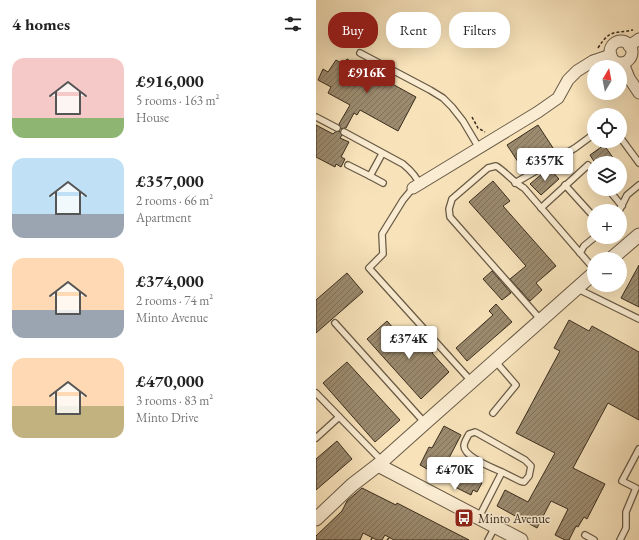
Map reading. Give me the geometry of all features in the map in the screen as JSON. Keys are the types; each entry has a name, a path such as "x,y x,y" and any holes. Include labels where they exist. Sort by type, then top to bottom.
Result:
{"street":[{"path":"629,46 639,39"},
{"path":"614,60 611,55 611,48 616,43 623,42 629,46 632,52 627,61"},
{"path":"416,187 558,98 572,75 593,61 611,55"},
{"path":"627,72 629,78 639,92"},
{"path":"620,252 638,237"},
{"path":"316,519 352,485 425,424 587,280"},
{"path":"380,463 478,518 521,540"}],"lane":[{"path":"360,53 443,98 463,121 479,148"},
{"path":"316,117 337,128"},
{"path":"344,132 407,168 419,182 416,187 402,200 382,234 382,254 369,268 472,382"},
{"path":"515,183 575,148 587,139"},
{"path":"627,147 639,163"},
{"path":"370,176 382,154"},
{"path":"348,165 383,183"},
{"path":"541,321 450,217 449,212 452,199 488,168 496,166 503,170 515,183 524,188 587,261"},
{"path":"541,208 587,166"},
{"path":"565,185 587,209"},
{"path":"622,204 627,195 639,185"},
{"path":"580,253 587,244"},
{"path":"578,289 639,319"},
{"path":"335,323 425,424"},
{"path":"493,413 516,385 496,362"},
{"path":"316,393 380,463"},
{"path":"316,438 339,417"},
{"path":"474,432 479,434 525,460 531,466 530,476 524,482 502,472 470,456 465,450 464,446 469,434 474,432"},
{"path":"620,540 626,528 626,512 636,488 622,481 639,449"},
{"path":"478,518 502,472"},
{"path":"488,540 495,527"},
{"path":"585,536 594,540"}],"building":[{"path":"347,59 416,97 398,131 360,110 357,115 354,113 346,128 341,129 339,124 350,105 328,93 331,87 318,80 323,69 328,72 336,60 343,64"},
{"path":"316,125 333,134 340,131 342,135 340,138 349,142 341,157 345,159 341,167 336,164 335,167 316,157"},
{"path":"538,125 555,151 524,171 507,145"},
{"path":"600,148 606,148 612,156 591,156"},
{"path":"549,168 559,179 541,195 530,184"},
{"path":"493,181 510,201 503,206 556,266 536,283 542,290 530,301 510,279 526,266 469,202"},
{"path":"639,265 639,307 621,298 624,292 627,292 627,287"},
{"path":"492,271 511,293 502,300 483,279"},
{"path":"347,273 363,292 316,333 316,300"},
{"path":"496,304 512,322 467,361 456,348 493,315 489,311"},
{"path":"569,320 589,331 592,326 639,352 639,420 608,403 573,468 605,484 587,519 584,517 578,527 576,526 569,540 565,540 555,535 568,509 551,501 537,528 497,506 505,490 528,502 555,453 516,433 560,351 554,348"},
{"path":"387,321 411,348 421,340 425,344 427,342 434,351 432,353 449,372 421,399 367,339"},
{"path":"347,362 400,420 375,442 323,383"},
{"path":"444,426 461,435 449,458 464,466 466,462 483,472 478,481 482,483 477,492 473,490 471,495 453,486 454,484 420,465 429,447 432,448"},
{"path":"337,441 352,459 316,490 316,459"},
{"path":"362,488 396,505 397,503 469,540 394,540 385,535 382,540 377,540 363,533 360,540 316,540 316,536 342,511 347,501"}],"place":[{"name":"Minto Avenue","path":"464,518"}]}
